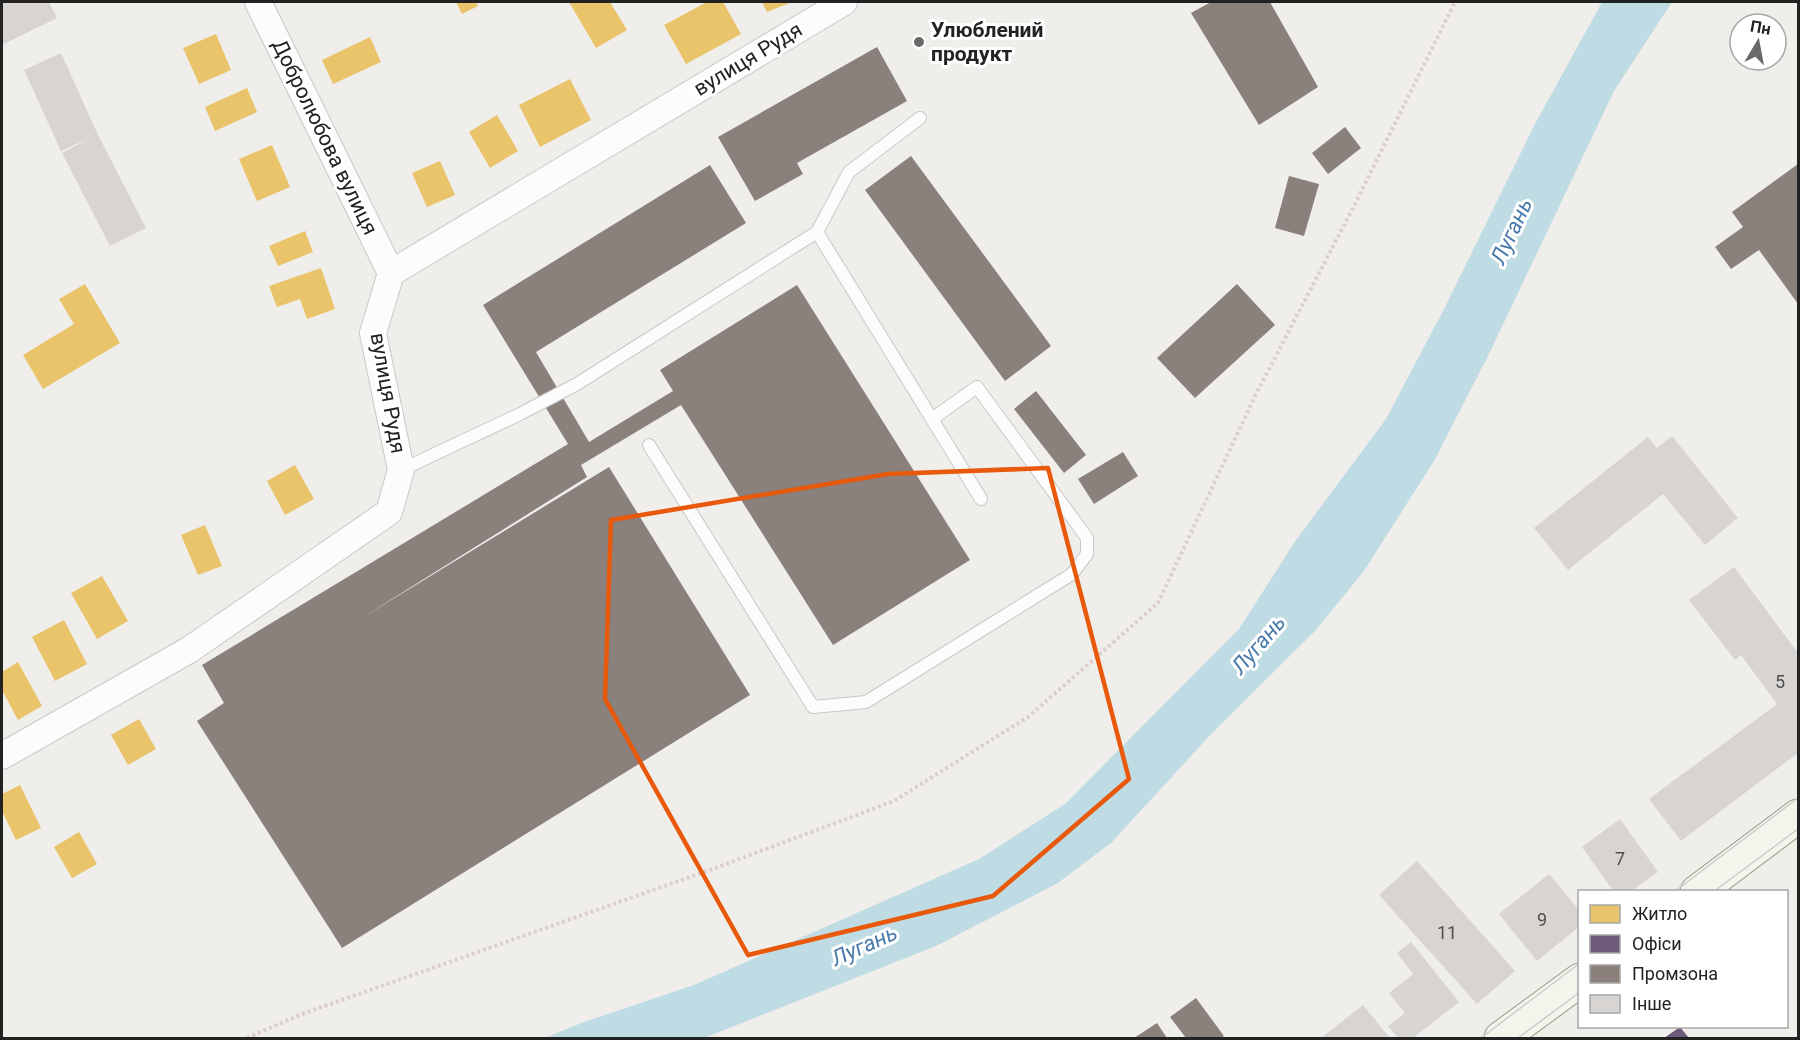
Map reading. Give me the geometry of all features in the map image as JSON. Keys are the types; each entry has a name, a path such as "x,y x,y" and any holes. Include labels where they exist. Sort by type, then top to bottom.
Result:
{"street":[{"name":"Добролюбова вулиця","path":"258,2 391,273"},
{"name":"вулиця Рудя","path":"2,756 189,650 389,512 401,470 373,333 391,273 844,2"},
{"path":"1698,890 1798,816"},
{"path":"1501,1038 1578,981"}],"lane":[{"path":"401,470 520,414 577,384 817,232 849,172 920,118"},
{"path":"817,232 981,499"},
{"path":"649,445 813,706 866,702 1072,574 1087,554 1087,538 977,387 932,419"}],"highlighted area":[{"path":"1048,468 1129,779 993,896 748,955 605,699 611,520 888,474"}],"water":[{"name":"Лугань","path":"1602,2 1672,2 1614,91 1489,354 1434,461 1364,571 1314,632 1213,732 1112,842 1058,883 936,946 704,1038 545,1038 584,1022 694,985 979,859 1065,804 1239,629 1296,540 1386,419 1444,309 1535,124"}],"building: Житло":[{"path":"456,2 476,2 478,6 462,14"},
{"path":"569,2 610,2 627,30 596,48"},
{"path":"707,2 723,2 741,34 686,64 664,25"},
{"path":"762,2 792,2 767,12"},
{"path":"216,34 231,70 199,84 183,48"},
{"path":"370,37 381,62 333,84 322,60"},
{"path":"570,79 591,120 540,147 519,105"},
{"path":"247,88 257,112 215,131 205,107"},
{"path":"497,115 518,151 490,168 469,132"},
{"path":"272,145 290,187 257,201 239,159"},
{"path":"440,161 455,195 427,207 412,173"},
{"path":"305,231 313,252 278,266 269,246"},
{"path":"321,268 335,309 307,319 300,299 277,307 269,286"},
{"path":"85,284 120,343 43,389 23,355 74,324 59,299"},
{"path":"295,465 314,499 285,515 267,481"},
{"path":"205,525 222,566 198,575 181,535"},
{"path":"102,576 128,621 97,639 71,593"},
{"path":"64,620 87,664 55,681 32,637"},
{"path":"18,662 42,706 18,720 2,690 2,672"},
{"path":"139,719 156,749 128,765 111,735"},
{"path":"20,785 41,828 16,840 2,811 2,794"},
{"path":"79,832 97,864 72,878 54,847"}],"building: Офіси":[{"path":"1681,1028 1689,1038 1664,1038"}],"building: Промзона":[{"path":"1211,2 1270,2 1318,87 1259,125 1191,13"},
{"path":"877,47 907,101 797,163 803,174 755,201 718,137"},
{"path":"1345,127 1361,148 1328,174 1312,153"},
{"path":"911,156 1051,346 1005,381 865,190"},
{"path":"1798,164 1798,304 1759,250 1731,269 1715,247 1743,227 1732,212"},
{"path":"710,165 746,223 536,352 589,442 673,391 660,370 797,285 970,560 833,645 681,405 581,465 587,477 360,619 609,467 750,695 342,948 197,721 224,703 202,665 568,444 483,305"},
{"path":"1289,176 1319,184 1304,236 1275,228"},
{"path":"1237,284 1275,325 1195,398 1157,358"},
{"path":"1036,391 1086,455 1064,473 1014,409"},
{"path":"1123,452 1138,476 1094,504 1078,479"},
{"path":"1196,998 1224,1036 1221,1038 1186,1038 1170,1017"},
{"path":"1157,1023 1167,1038 1134,1038"}],"building: Інше":[{"path":"49,2 57,18 2,45 2,3"},
{"path":"61,53 98,135 146,228 110,246 62,153 90,138 61,151 24,70"},
{"path":"1672,436 1738,518 1705,545 1663,494 1568,570 1534,528 1648,437 1657,448"},
{"path":"1734,567 1798,653 1798,753 1681,841 1649,799 1777,704 1741,655 1735,660 1689,600"},
{"path":"1620,819 1658,872 1633,890 1613,890 1582,847"},
{"path":"1417,861 1515,971 1477,1004 1379,895"},
{"path":"1549,874 1578,909 1578,928 1537,961 1499,914"},
{"path":"1411,942 1459,1002 1413,1038 1398,1038 1388,1026 1405,1013 1389,993 1413,974 1397,953"},
{"path":"1363,1005 1390,1038 1321,1038"}],"tram line":[{"path":"1677,890 1798,798"},
{"path":"1716,890 1798,829"},
{"path":"1481,1038 1578,965"},
{"path":"1518,1038 1578,993"}],"place":[{"name":"Улюблений продукт","path":"919,42"}]}
